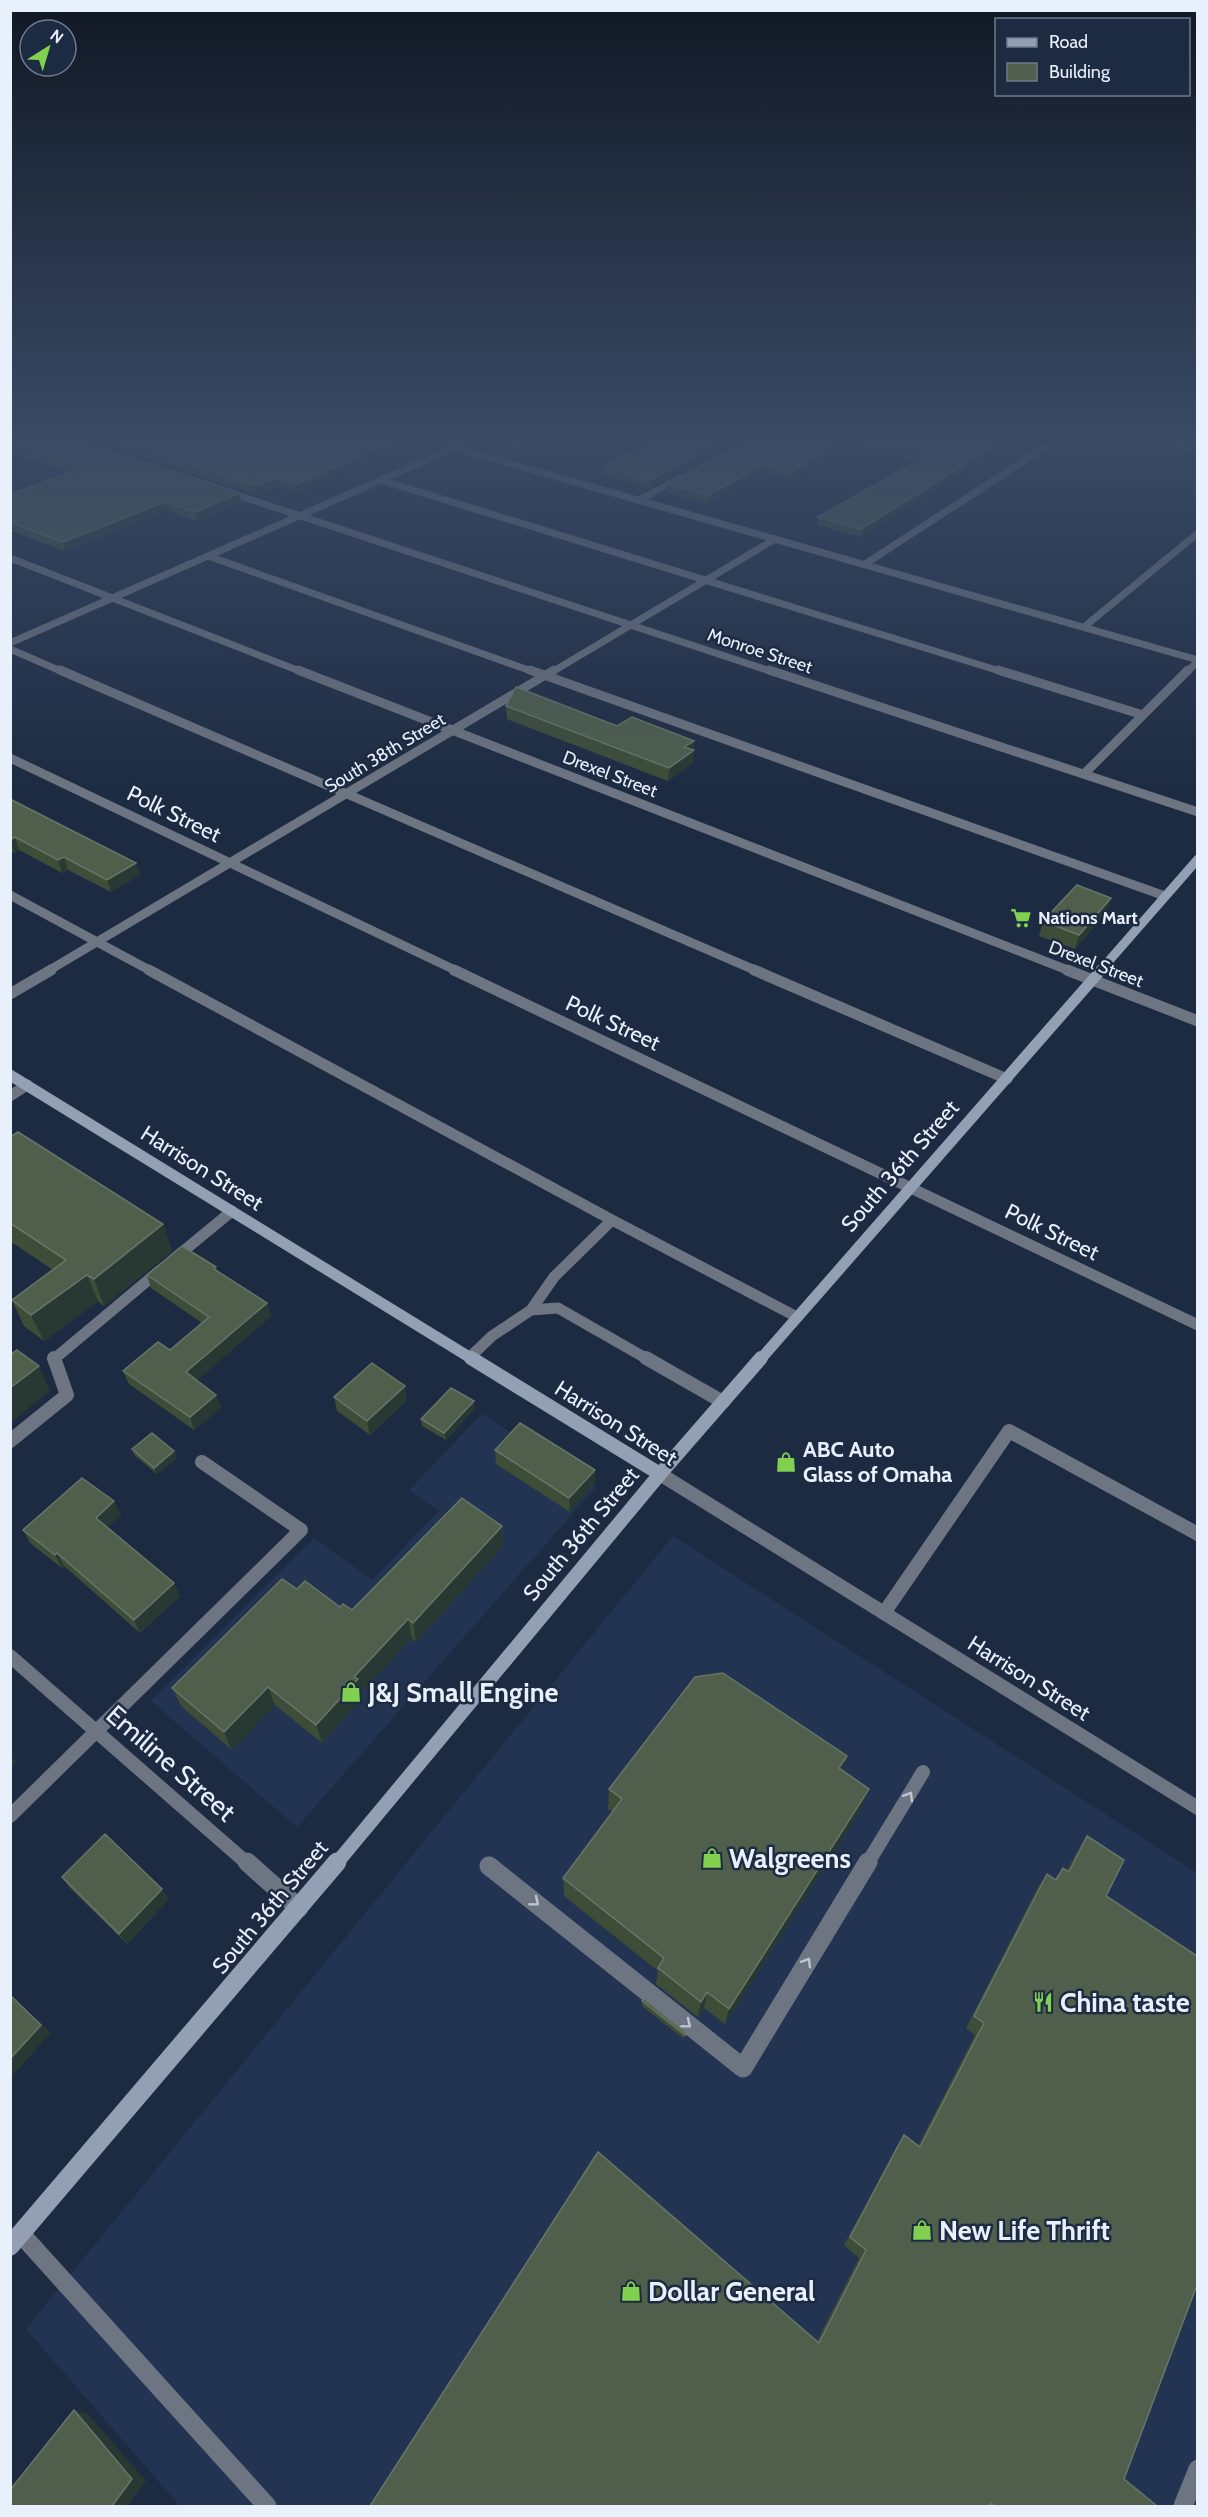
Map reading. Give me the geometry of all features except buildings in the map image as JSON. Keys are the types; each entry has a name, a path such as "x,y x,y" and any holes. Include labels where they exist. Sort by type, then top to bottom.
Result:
{"main road":[{"name":"South 36th Street","path":"16,2240 299,1908 660,1474 1197,860"},
{"name":"Harrison Street","path":"10,1075 660,1474"}],"street":[{"path":"10,643 205,557"},
{"path":"212,557 1165,896"},
{"name":"Monroe Street","path":"426,557 1197,812"},
{"path":"629,557 1143,715"},
{"name":"South 38th Street","path":"10,994 744,557"},
{"path":"841,557 1197,660 1083,774"},
{"path":"865,564 875,557"},
{"path":"1084,627 1168,557"},
{"name":"Drexel Street","path":"10,558 1197,1021"},
{"path":"10,649 1007,1079"},
{"name":"Polk Street","path":"10,758 1197,1325"},
{"path":"10,895 612,1220 797,1317"},
{"path":"10,1096 27,1085"},
{"path":"10,1441 67,1395 53,1359 232,1211"},
{"path":"470,1358 492,1336 531,1310 554,1277 612,1220"},
{"path":"531,1310 558,1308 723,1402"},
{"path":"884,1613 1009,1431 1197,1534"},
{"path":"10,1816 301,1530 202,1462"},
{"name":"Harrison Street","path":"660,1474 1197,1808"},
{"name":"Emiline Street","path":"10,1656 299,1908"},
{"path":"489,1866 743,2068 923,1772"},
{"path":"16,2240 267,2506"},
{"path":"1184,2506 1197,2469"}],"shaded area":[{"path":"482,1414 596,1487 297,1827 151,1701 314,1538 372,1580 439,1511 409,1490"},
{"path":"673,1536 1197,1873 1197,2506 180,2506 26,2329"}],"place":[{"name":"Nations Mart","path":"1021,918"},
{"name":"ABC Auto Glass of Omaha","path":"786,1462"},
{"name":"J&J Small Engine","path":"351,1692"},
{"name":"Walgreens","path":"712,1858"},
{"name":"China taste","path":"1043,2002"},
{"name":"New Life Thrift","path":"922,2230"},
{"name":"Dollar General","path":"631,2291"}]}
